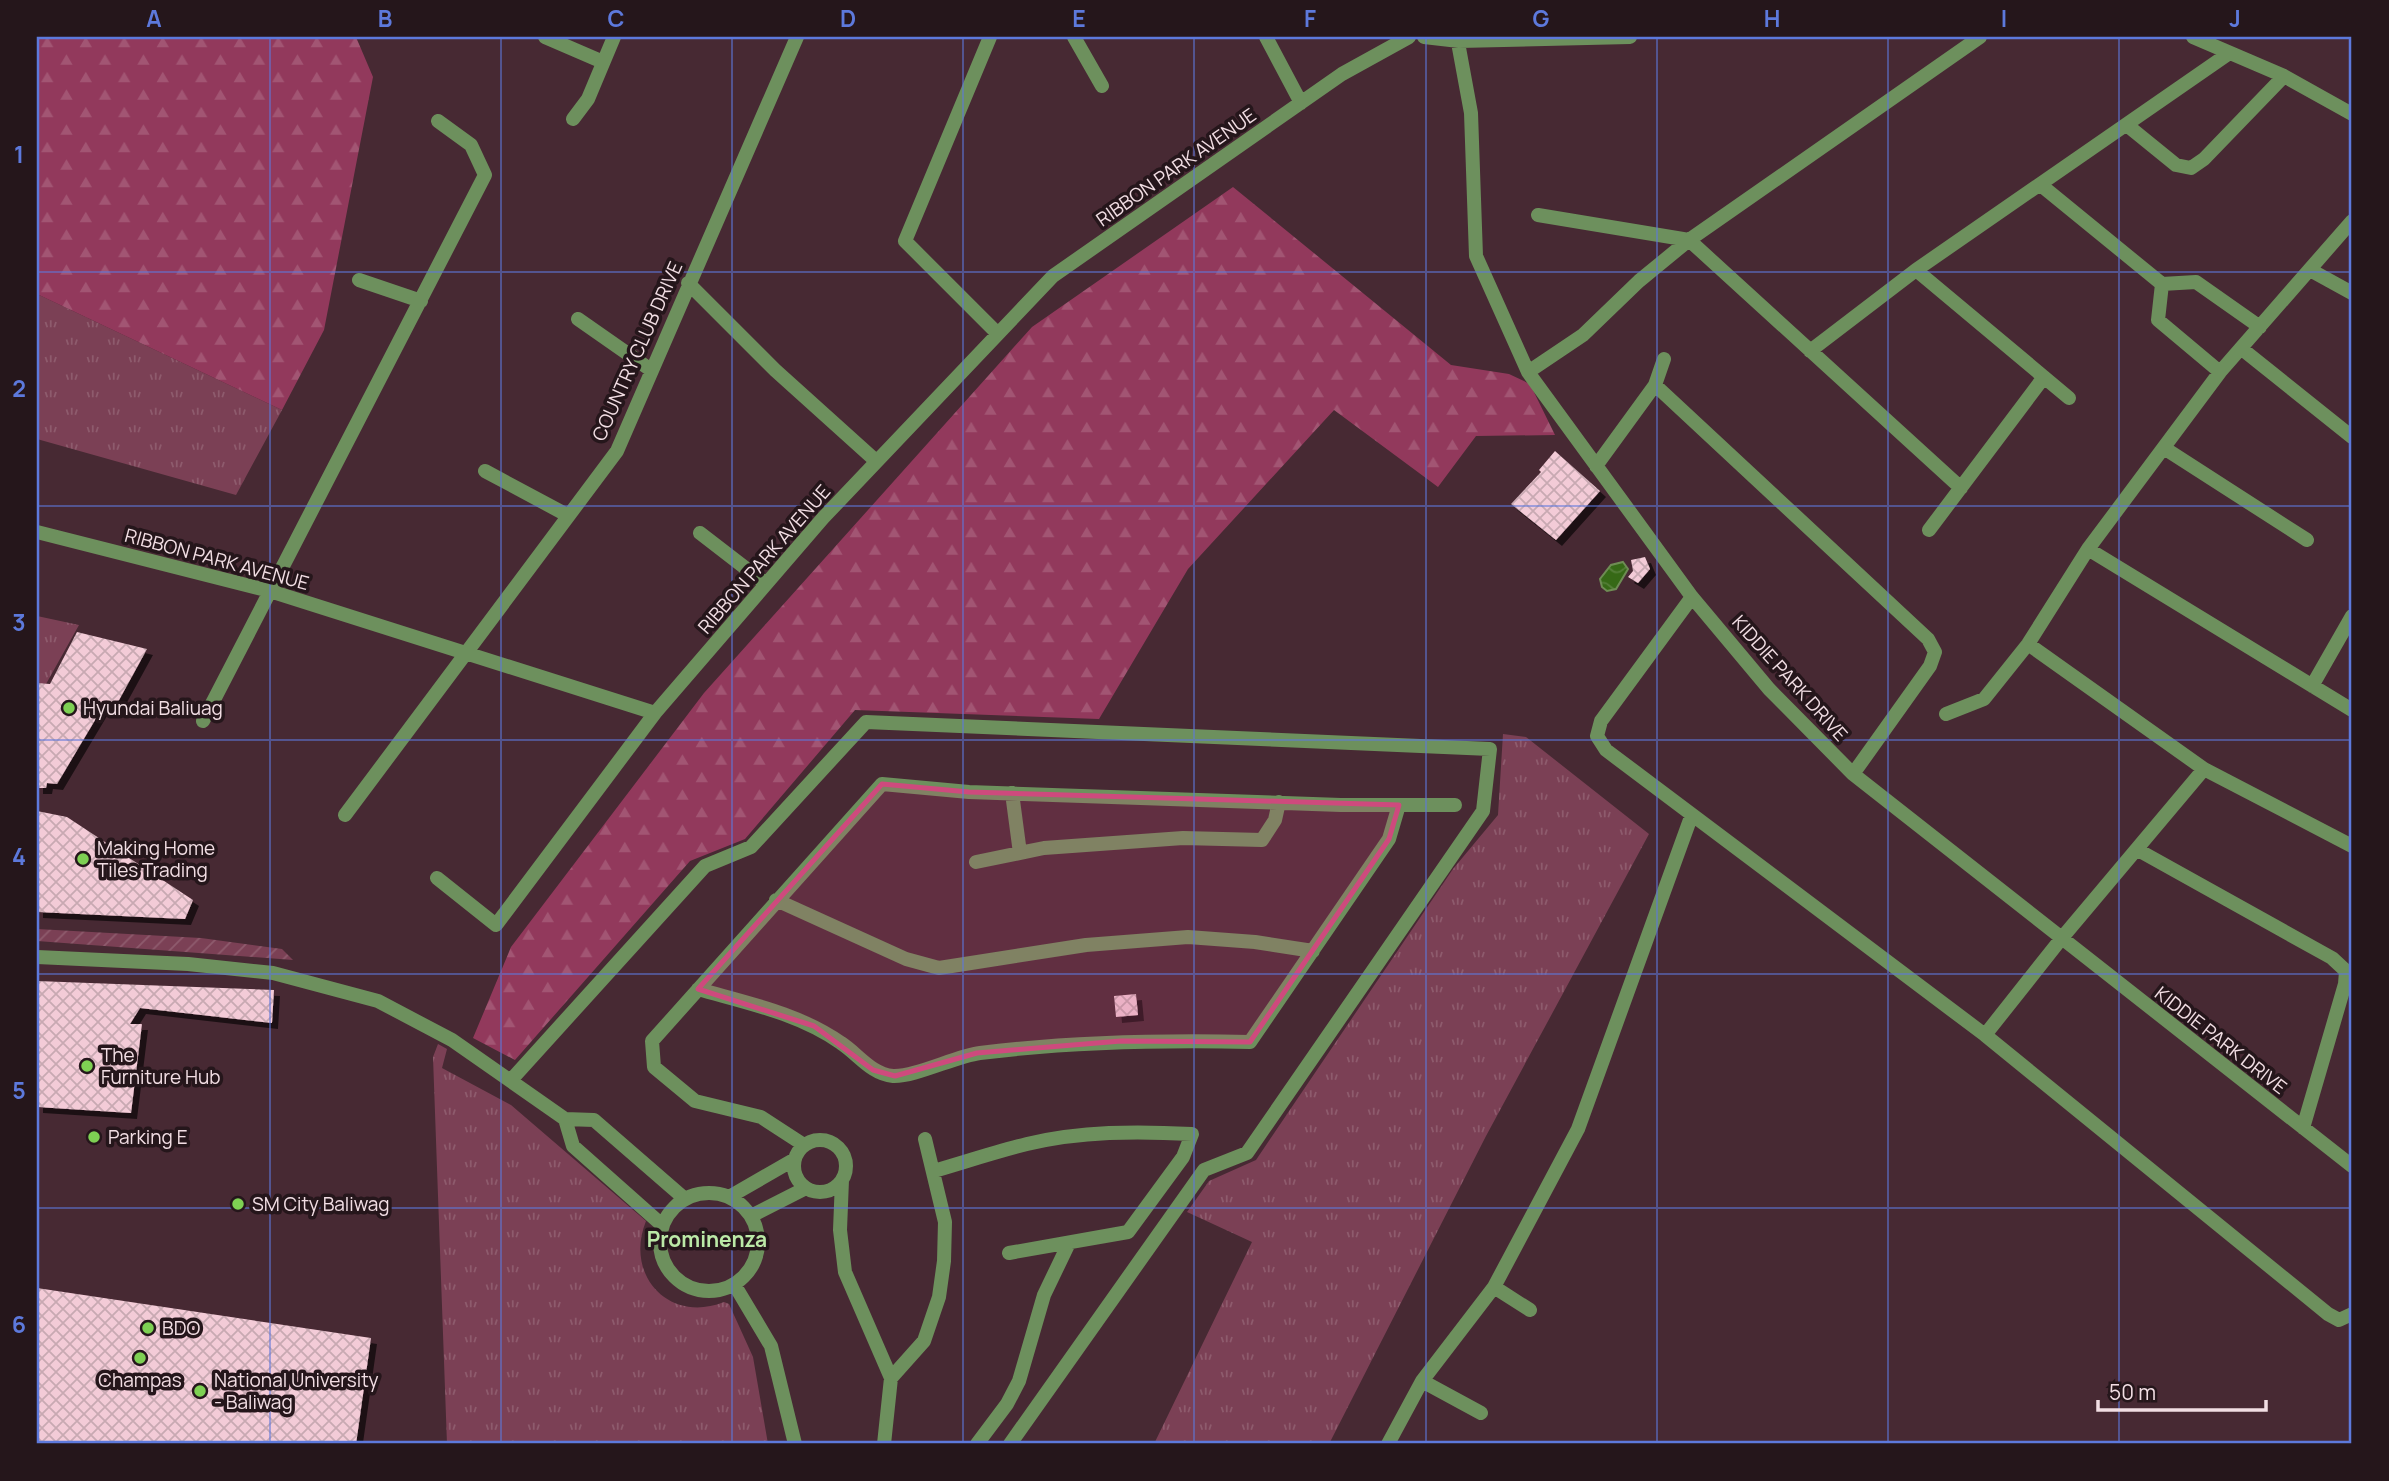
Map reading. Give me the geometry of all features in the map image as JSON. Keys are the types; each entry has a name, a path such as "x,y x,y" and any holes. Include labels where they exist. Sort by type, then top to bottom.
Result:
{"street":[{"path":"545,37 603,62"},
{"path":"573,120 588,99 614,37"},
{"name":"COUNTRY CLUB DRIVE","path":"345,815 617,450 797,37"},
{"path":"990,37 905,241 997,333"},
{"path":"1074,37 1102,86"},
{"path":"1266,37 1301,103"},
{"name":"RIBBON PARK AVENUE","path":"37,532 270,591 655,713 876,461 1053,276 1342,74 1409,37"},
{"path":"1424,37 1630,37"},
{"path":"1528,372 1583,335 1639,281 1689,240 1980,37"},
{"path":"2193,37 2284,76 2352,114"},
{"name":"KIDDIE PARK DRIVE","path":"1458,39 1471,113 1476,256 1528,372 1692,597 1769,688 1853,774 2352,1166"},
{"path":"1810,351 1916,270 2042,186 2228,54"},
{"path":"2127,126 2176,165 2190,168 2204,159 2284,76"},
{"path":"203,721 485,175 471,145 438,121"},
{"path":"2042,186 2162,284 2196,282 2260,327"},
{"path":"1538,215 1689,240 1961,488"},
{"path":"1946,714 1984,699 2028,644 2088,549 2220,372 2312,271 2352,222"},
{"path":"1916,270 2069,398"},
{"path":"2312,271 2352,293"},
{"path":"359,280 421,301"},
{"path":"688,282 775,370 876,461"},
{"path":"2162,284 2158,320 2220,372"},
{"path":"578,319 651,370"},
{"path":"2242,349 2352,437"},
{"path":"1596,466 1655,385 1664,359"},
{"path":"1929,530 2044,377"},
{"path":"1655,385 1928,639 1935,652 1930,666 1853,774"},
{"path":"2164,447 2307,540"},
{"path":"485,471 567,515"},
{"path":"701,533 766,584"},
{"path":"2088,549 2352,710"},
{"path":"1692,597 1601,721 1597,736 1606,750 1691,817 1985,1035 2328,1314 2339,1320 2352,1314"},
{"path":"2312,686 2352,616"},
{"path":"2028,644 2204,769 2352,846"},
{"path":"437,878 496,925 655,713"},
{"path":"512,1080 705,866 751,847 866,722 1490,749 1483,811 1247,1153 1204,1170 1010,1444"},
{"path":"1985,1035 2061,939 2204,769"},
{"path":"804,1145 761,1117 695,1101 654,1067 652,1041 882,784 1012,793 1455,805"},
{"path":"1012,793 1020,853"},
{"path":"976,862 1044,848 1183,838 1262,840 1275,820 1279,802"},
{"path":"698,989 805,1022 843,1044 873,1070 895,1076 977,1053 1121,1041 1250,1042 1389,839 1399,805"},
{"path":"1388,1444 1422,1381 1494,1287 1578,1129 1691,817"},
{"path":"2138,850 2332,958 2346,971 2345,984 2303,1128"},
{"path":"776,900 906,960 939,968 1086,944 1188,937 1255,942 1313,951"},
{"path":"37,957 188,964 273,974 378,1001 452,1040 565,1119 594,1120 685,1199"},
{"path":"565,1119 573,1146 662,1224"},
{"path":"934,1171 1028,1144 1082,1135 1134,1131 1192,1134 1183,1157 1128,1232 1009,1253"},
{"path":"891,1378 925,1341 939,1297 945,1222 925,1139"},
{"path":"729,1197 795,1159 804,1145 819,1140 835,1144 845,1157 841,1230 845,1272 891,1378 884,1444"},
{"path":"795,1159 796,1175 806,1188"},
{"path":"751,1216 806,1188 825,1191 842,1181"},
{"path":"700,1194 729,1197 751,1216 757,1231 758,1246 746,1274 734,1284 715,1291 695,1289 677,1280 664,1264 659,1245 662,1224 671,1209 685,1199 700,1194"},
{"path":"977,1444 1007,1404 1019,1381 1044,1296 1069,1242"},
{"path":"734,1284 771,1346 795,1444"},
{"path":"1494,1287 1530,1310"},
{"path":"1422,1381 1480,1413"}],"highlighted area":[{"path":"882,784 969,792 1399,805 1389,839 1250,1042 1121,1041 977,1053 895,1076 873,1070 814,1026 698,989"}],"green space":[{"path":"37,37 356,37 373,77 324,330 282,410 37,294"},
{"path":"1233,187 1451,365 1509,374 1530,384 1555,435 1476,436 1438,487 1334,410 1188,569 1099,719 855,710 745,839 690,861 515,1060 473,1038 511,947 704,693 1032,327"},
{"path":"37,294 282,410 236,495 37,439"},
{"path":"37,616 79,625 46,684 37,683"},
{"path":"1503,734 1526,737 1649,834 1486,1136 1329,1444 1154,1444 1252,1242 1187,1212 1209,1181 1256,1160 1453,869 1498,815"},
{"path":"37,929 201,938 282,949 293,960 37,941"},
{"path":"438,1044 447,1049 442,1068 511,1105 646,1221 641,1241 641,1260 656,1290 669,1300 686,1306 704,1307 724,1302 729,1304 753,1357 768,1444 447,1444 433,1057"}],"water":[{"path":"1623,562 1628,569 1616,589 1607,591 1602,587 1600,579 1611,565"}],"building":[{"path":"1555,451 1600,491 1556,540 1511,504 1541,472 1539,470"},
{"path":"1645,557 1650,569 1638,583 1628,577 1633,571 1631,560"},
{"name":"Hyundai Baliuag","path":"77,632 147,649 113,711 104,705 57,784 47,783 46,788 37,788 37,683 50,684"},
{"name":"Making Home Tiles Trading","path":"37,811 67,817 193,900 185,919 37,912"},
{"path":"37,981 274,990 272,1023 140,1008 130,1024 142,1024 131,1113 37,1107"},
{"path":"1136,994 1138,1015 1116,1017 1114,996"},
{"name":"National University - Baliwag","path":"37,1288 371,1338 356,1444 37,1444"}],"place":[{"name":"Hyundai Baliuag","path":"69,708"},
{"name":"Making Home Tiles Trading","path":"83,859"},
{"name":"The Furniture Hub","path":"87,1066"},
{"name":"Parking E","path":"94,1137"},
{"name":"SM City Baliwag","path":"238,1204"},
{"name":"BDO","path":"148,1328"},
{"name":"Champas","path":"140,1358"},
{"name":"National University - Baliwag","path":"200,1391"}],"district":[{"name":"Prominenza","path":"707,1240"}]}
